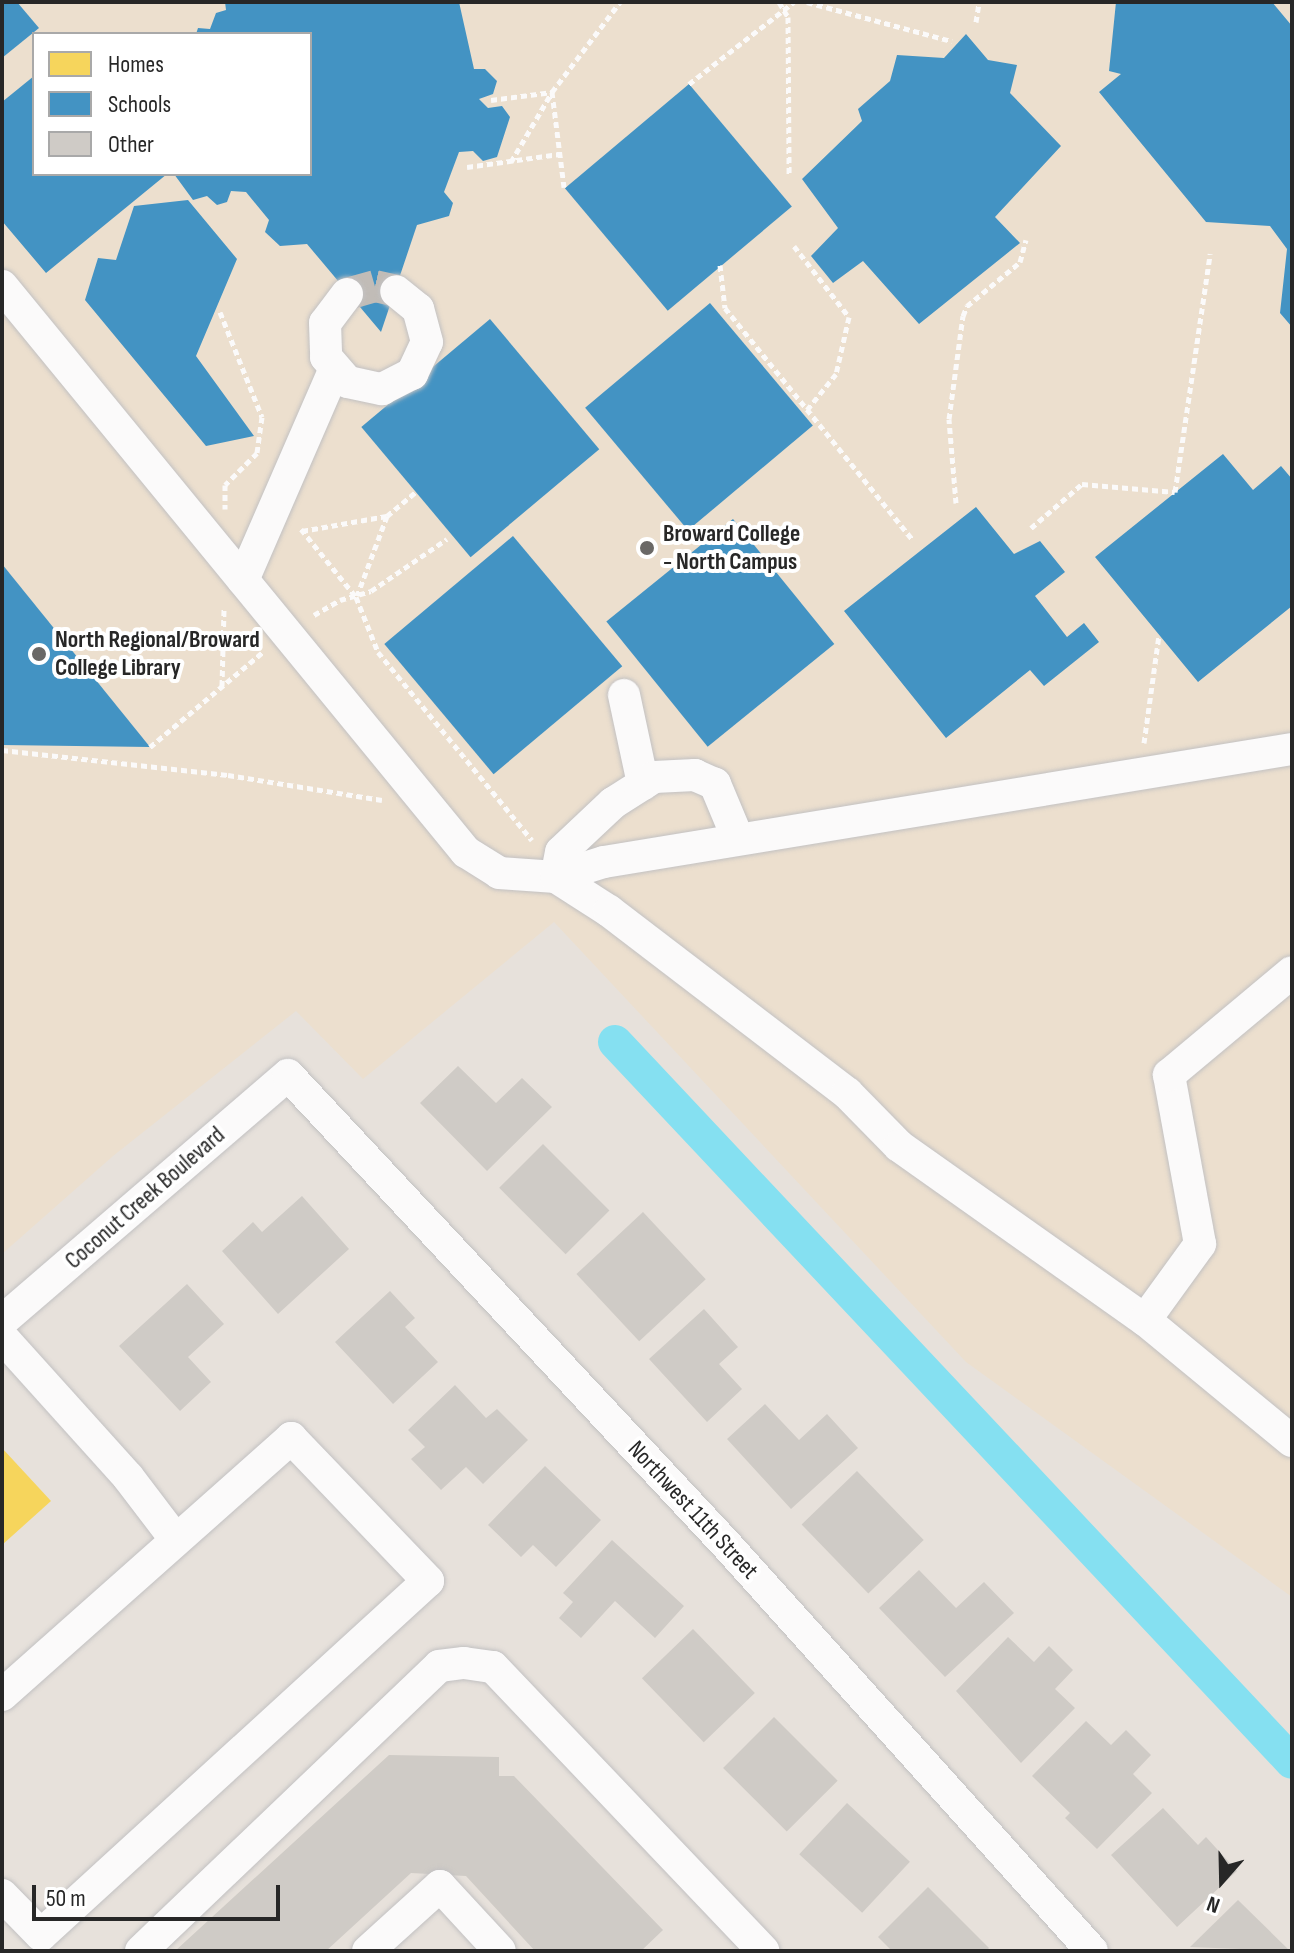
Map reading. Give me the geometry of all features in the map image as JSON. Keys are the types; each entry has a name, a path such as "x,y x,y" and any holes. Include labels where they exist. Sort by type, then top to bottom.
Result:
{"street":[{"path":"2,286 466,852 499,873 556,877 604,862 1292,749"},
{"path":"347,294 325,323 326,357 334,371 364,389 390,387 412,374 425,350 425,324 418,309 396,291"},
{"path":"234,569 275,498 334,371"},
{"path":"624,695 643,784"},
{"path":"556,877 561,852 613,803 654,777 695,775 715,784 738,839"},
{"path":"556,877 847,1093 899,1146 1145,1320 1292,1441"},
{"path":"1145,1320 1200,1244 1169,1075 1292,972"},
{"name":"Coconut Creek Boulevard","path":"2,1321 288,1075"},
{"name":"Northwest 11th Street","path":"288,1075 713,1530 1092,1951"},
{"path":"2,1337 128,1477 176,1540"},
{"path":"2,1695 291,1438 428,1581 39,1943 2,1895"},
{"path":"141,1951 439,1666 464,1663 493,1667 763,1951"},
{"path":"386,1945 440,1886 500,1951"}],"path":[{"path":"511,162 552,92 620,2"},
{"path":"689,84 780,4 794,2"},
{"path":"807,2 952,41"},
{"path":"976,22 979,2"},
{"path":"780,4 788,17 789,175"},
{"path":"491,100 552,92"},
{"path":"552,92 564,187"},
{"path":"467,167 559,154"},
{"path":"956,503 949,419 963,316 1020,262 1026,240"},
{"path":"794,246 845,310 849,325 836,374 807,410"},
{"path":"1031,528 1082,484 1175,492 1210,254"},
{"path":"720,265 725,308 913,540"},
{"path":"220,312 262,417 257,453 225,485 234,569 222,686"},
{"path":"247,463 356,597 378,652 538,848"},
{"path":"356,597 387,516 416,492"},
{"path":"302,531 387,516"},
{"path":"1135,775 1146,738 1159,635"},
{"path":"2,750 228,775 430,808"}],"shaded area":[{"name":"Broward College - North Campus","path":"2,2 1292,2 1292,1597 966,1362 554,922 363,1079 296,1011 113,1156 2,1254"}],"building: Homes":[{"path":"2,1448 51,1501 2,1545"}],"building: Schools":[{"path":"2,2 17,2 39,28 2,58"},
{"path":"225,2 459,2 474,69 485,69 497,81 493,94 479,99 488,108 502,106 510,117 497,157 483,161 473,151 459,152 444,192 453,203 449,216 417,225 381,332 307,244 280,246 265,232 269,220 246,192 231,191 227,202 217,205 207,196 193,200 175,176 312,176 312,32 197,32 198,28 210,29 216,13 226,10"},
{"path":"1116,2 1272,2 1292,26 1292,327 1280,313 1287,249 1270,226 1206,222 1099,92 1121,74 1109,71"},
{"path":"966,34 988,60 1017,65 1010,93 1061,146 995,217 1020,243 919,324 863,261 833,283 811,256 838,228 802,179 862,121 858,109 890,81 897,55 944,58"},
{"path":"32,78 32,176 165,176 46,273 2,221 2,102"},
{"path":"689,84 792,207 668,311 565,188"},
{"path":"188,200 237,259 196,356 254,436 206,446 85,300 98,258 116,260 134,206"},
{"path":"710,303 813,426 688,530 585,408"},
{"path":"490,319 599,449 471,557 361,427"},
{"path":"1223,454 1253,490 1281,466 1292,479 1292,606 1198,682 1095,557"},
{"path":"976,507 1014,554 1040,541 1065,572 1035,596 1067,637 1084,623 1099,642 1044,686 1030,670 946,738 844,611"},
{"path":"733,519 834,644 708,747 606,622"},
{"path":"513,536 622,666 494,774 384,644"},
{"name":"North Regional/Broward College Library","path":"2,564 150,747 2,745"}],"building: Other":[{"path":"458,1066 496,1103 522,1078 552,1107 487,1171 420,1103"},
{"path":"543,1144 609,1210 566,1254 499,1188"},
{"path":"302,1196 349,1249 278,1314 222,1251 253,1222 262,1232"},
{"path":"643,1212 706,1279 639,1341 576,1274"},
{"path":"187,1284 224,1324 188,1357 211,1382 180,1411 119,1346"},
{"path":"390,1291 415,1318 405,1327 438,1362 393,1404 335,1342"},
{"path":"704,1309 738,1347 719,1364 742,1389 707,1422 649,1359"},
{"path":"455,1385 486,1418 497,1409 528,1440 483,1484 466,1467 441,1490 411,1459 425,1447 408,1430"},
{"path":"765,1404 799,1440 827,1414 858,1448 791,1509 727,1439"},
{"path":"545,1466 601,1520 556,1567 533,1545 521,1557 488,1525"},
{"path":"857,1471 924,1540 868,1594 802,1524"},
{"path":"612,1540 684,1606 655,1638 615,1601 581,1638 559,1618 573,1602 563,1593"},
{"path":"919,1570 956,1608 984,1582 1014,1613 945,1677 879,1608"},
{"path":"693,1629 755,1693 704,1742 642,1678"},
{"path":"1008,1637 1034,1662 1049,1646 1073,1670 1055,1689 1075,1708 1021,1763 956,1691"},
{"path":"774,1717 838,1781 787,1832 723,1768"},
{"path":"1086,1721 1111,1745 1126,1730 1151,1755 1133,1774 1152,1793 1097,1849 1065,1818 1070,1813 1032,1776"},
{"path":"389,1755 499,1757 499,1776 514,1776 663,1930 641,1951 535,1951 466,1876 411,1873 326,1951 175,1951"},
{"path":"847,1803 910,1862 862,1913 799,1854"},
{"path":"1163,1808 1198,1845 1206,1837 1237,1871 1177,1927 1111,1855"},
{"path":"928,1887 989,1948 986,1951 892,1951 878,1937"},
{"path":"1238,1900 1290,1951 1190,1947"}],"waterway":[{"path":"615,1042 1292,1762"}],"tunnel":[{"path":"347,294 375,286 396,291"}],"place":[{"name":"Broward College - North Campus","path":"647,548"},
{"name":"North Regional/Broward College Library","path":"39,654"}]}
